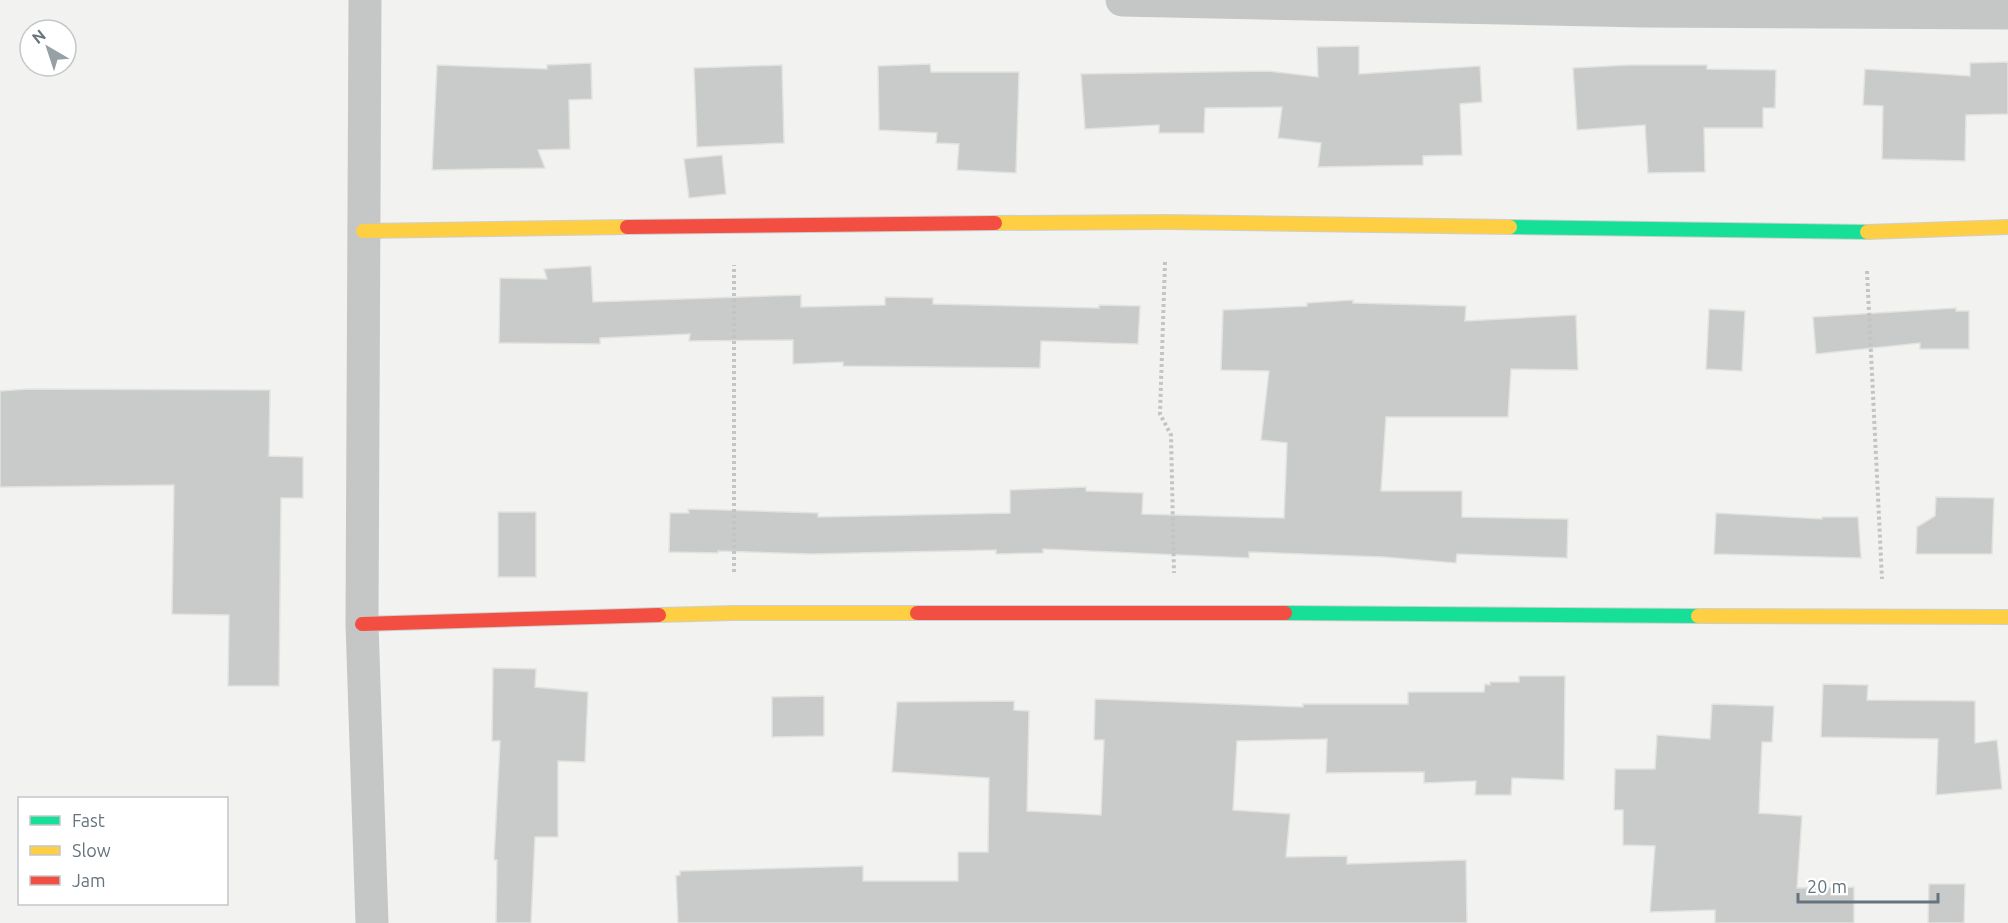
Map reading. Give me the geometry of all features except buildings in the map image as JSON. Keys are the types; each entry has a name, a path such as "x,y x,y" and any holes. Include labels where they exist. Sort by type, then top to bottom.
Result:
{"street":[{"path":"365,0 362,624 372,923"},
{"path":"1122,0 1643,11 2008,14"},
{"path":"363,231 734,225 1167,222 1865,232 2008,227"},
{"path":"362,624 734,613 1175,612 2008,617"}],"path":[{"path":"1167,222 1160,414 1171,435 1175,612"},
{"path":"734,225 734,613"},
{"path":"1865,232 1884,618"}],"traffic: fast":[{"path":"1510,227 1867,232"},
{"path":"1285,613 1698,616"}],"traffic: slow":[{"path":"995,223 1167,222 1510,227"},
{"path":"363,231 627,227"},
{"path":"1867,232 2008,227"},
{"path":"659,615 917,613"},
{"path":"1698,616 2008,617"}],"traffic: jam":[{"path":"627,227 995,223"},
{"path":"917,613 1285,613"},
{"path":"362,624 659,615"}]}
